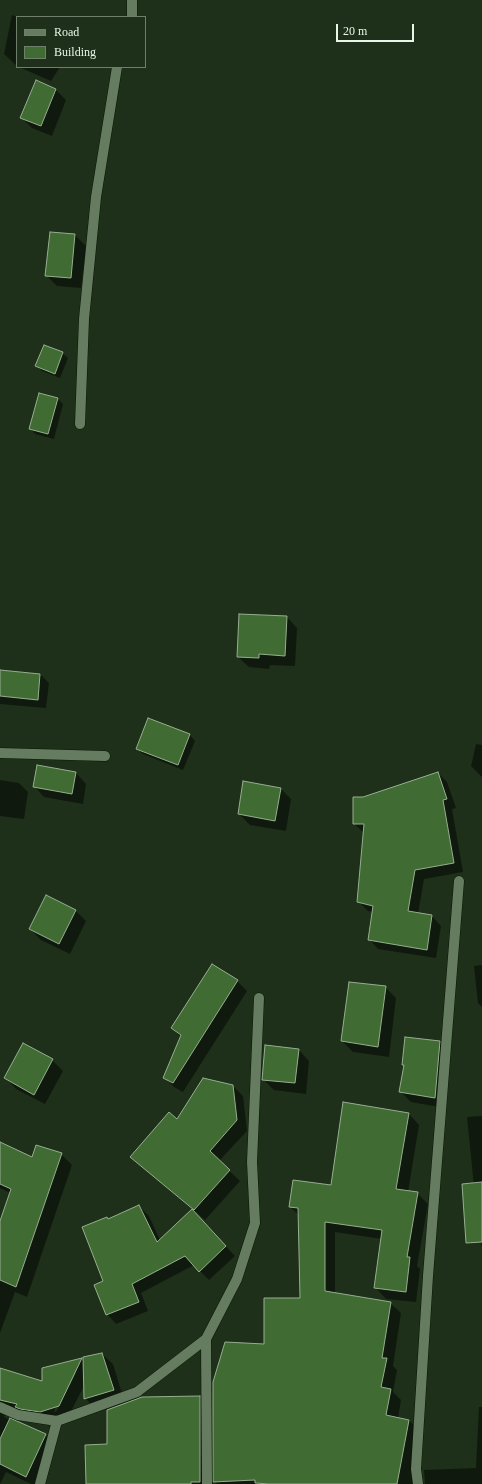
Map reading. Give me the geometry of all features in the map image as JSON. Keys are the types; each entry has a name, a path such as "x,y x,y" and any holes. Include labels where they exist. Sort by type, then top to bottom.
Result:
{"street":[{"path":"132,0 132,16"},
{"path":"80,424 84,319 96,197 117,68"},
{"path":"0,753 105,756"},
{"path":"418,1484 416,1469 428,1276 459,881"},
{"path":"0,1407 18,1415 57,1421 137,1392 206,1339 237,1279 256,1223 252,1162 259,998"},
{"path":"206,1339 207,1484"},
{"path":"40,1484 57,1421"}],"building":[{"path":"36,80 56,89 41,126 20,118"},
{"path":"50,232 75,234 71,278 45,276"},
{"path":"44,345 63,352 55,374 35,366"},
{"path":"39,393 58,398 48,434 29,429"},
{"path":"239,614 287,616 285,656 259,654 259,658 237,657"},
{"path":"0,670 40,674 38,700 0,696"},
{"path":"148,718 190,734 178,765 136,749"},
{"path":"37,765 76,772 72,794 33,787"},
{"path":"438,772 447,799 443,800 454,863 415,870 408,911 432,915 427,950 368,940 373,906 357,902 364,824 353,824 353,797 363,797"},
{"path":"243,781 281,788 275,821 238,814"},
{"path":"46,895 76,910 59,944 29,929"},
{"path":"212,964 238,980 173,1083 163,1078 181,1035 171,1028"},
{"path":"349,982 386,986 378,1047 341,1041"},
{"path":"405,1037 440,1041 435,1098 399,1092 404,1065 402,1065"},
{"path":"23,1043 53,1059 34,1095 4,1078"},
{"path":"265,1045 299,1049 295,1083 262,1080"},
{"path":"203,1078 233,1085 237,1120 210,1151 230,1170 194,1210 130,1157 169,1112 177,1119"},
{"path":"343,1102 409,1113 396,1189 418,1192 407,1257 410,1257 406,1292 374,1288 382,1230 325,1222 325,1291 391,1302 382,1358 387,1358 381,1387 391,1389 386,1415 409,1420 397,1484 270,1484 255,1483 255,1480 213,1482 213,1382 225,1342 264,1344 264,1298 300,1298 298,1208 289,1207 293,1180 331,1185"},
{"path":"0,1142 32,1157 36,1145 62,1153 16,1287 0,1280 0,1221 11,1189 0,1184"},
{"path":"482,1182 482,1242 466,1243 462,1184"},
{"path":"139,1205 157,1242 192,1209 226,1246 199,1272 185,1256 132,1284 139,1302 106,1315 94,1285 103,1281 82,1227 107,1217 108,1219"},
{"path":"102,1353 114,1390 84,1399 83,1357"},
{"path":"82,1358 59,1406 40,1412 20,1409 15,1407 17,1404 0,1400 0,1368 42,1381 42,1368"},
{"path":"200,1396 200,1482 191,1482 191,1484 86,1484 85,1445 107,1444 107,1410 142,1397"},
{"path":"10,1418 46,1434 26,1477 0,1464 0,1439"}]}
